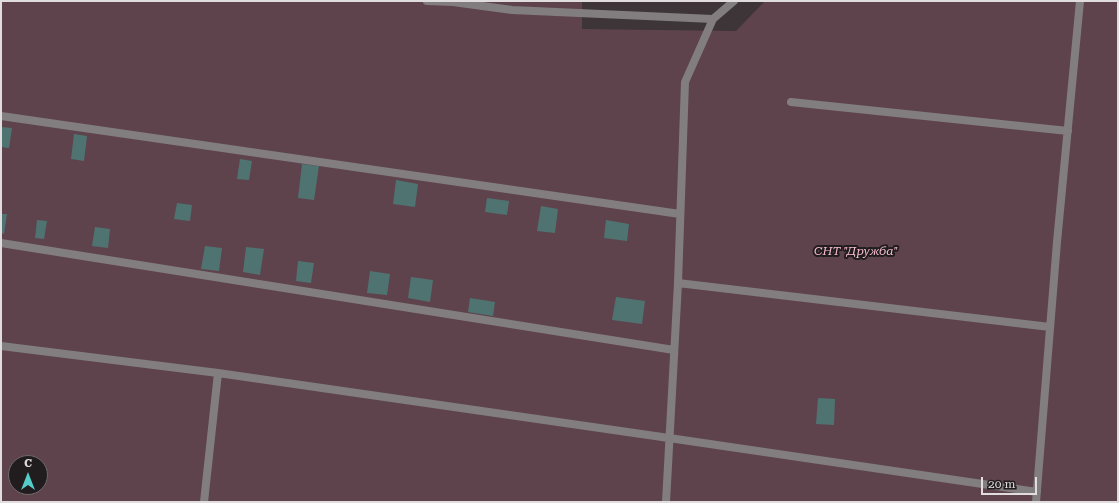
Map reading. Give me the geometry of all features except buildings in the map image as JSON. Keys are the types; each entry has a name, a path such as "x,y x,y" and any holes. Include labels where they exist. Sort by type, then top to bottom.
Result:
{"street":[{"path":"427,1 453,2 512,10 713,19"},
{"path":"666,502 678,283 685,82 713,19 734,1"},
{"path":"1036,502 1057,242 1080,1"},
{"path":"791,102 1068,132"},
{"path":"1,116 680,214"},
{"path":"1,244 674,350"},
{"path":"678,283 1050,327"},
{"path":"1,346 218,373 1037,492"},
{"path":"204,502 218,373"}],"green space":[{"name":"СНТ \"Дружба\"","path":"1,1 582,1 582,29 736,31 765,1 1118,1 1118,502 1,502"}]}
